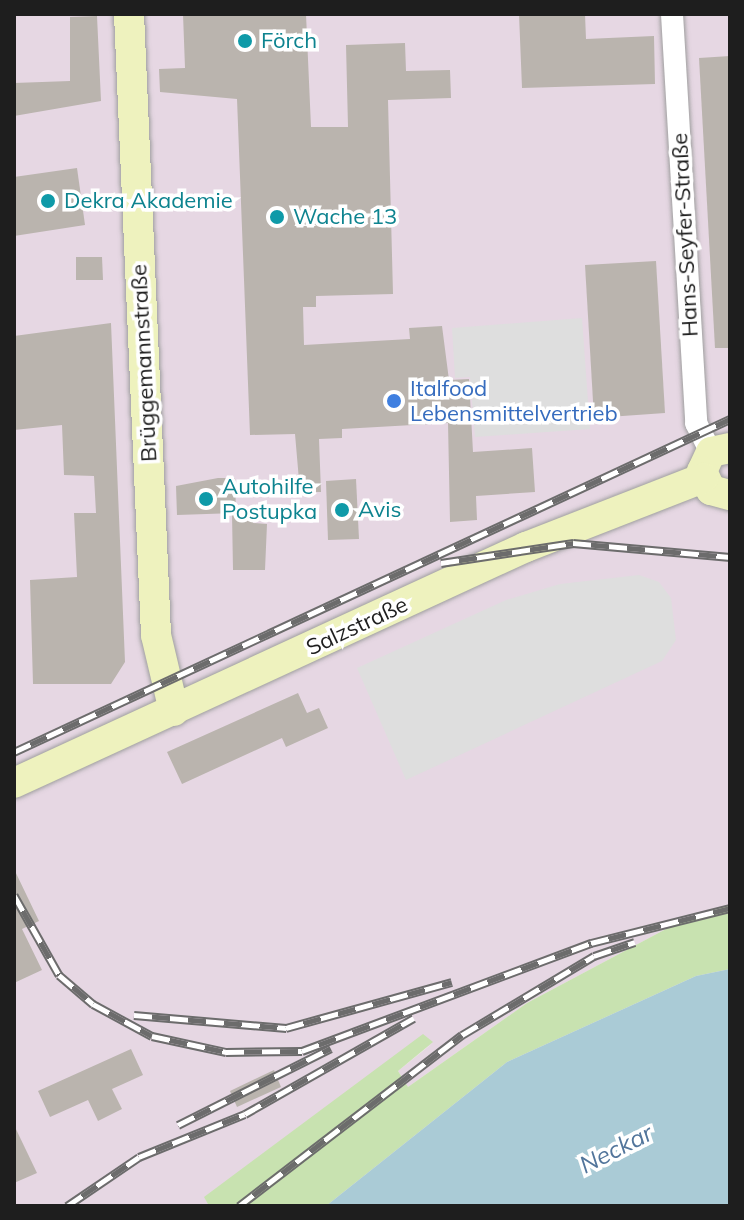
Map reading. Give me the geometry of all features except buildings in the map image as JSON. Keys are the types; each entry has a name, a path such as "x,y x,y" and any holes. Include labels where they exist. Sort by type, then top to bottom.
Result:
{"street":[{"name":"Brüggemannstraße","path":"129,14 156,635 174,711"},
{"name":"Hans-Seyfer-Straße","path":"672,14 696,423 715,459"},
{"name":"Salzstraße","path":"14,783 715,459"},
{"path":"715,459 711,490 730,495"}],"shaded area":[{"path":"14,14 730,14 730,905 681,921 527,1003 408,1087 398,1071 433,1043 205,1198 209,1206 14,1206"},
{"path":"582,318 590,429 475,437 470,377 455,378 452,328"},
{"path":"639,575 659,582 671,598 676,640 662,661 406,780 357,668 506,600 560,584"}],"green space":[{"path":"730,905 730,969 696,976 507,1062 326,1206 209,1206 204,1197 423,1034 433,1042 398,1071 408,1087 527,1003 681,921"}],"water":[{"name":"Neckar","path":"730,969 730,1206 326,1206 507,1062 696,976"}],"railway":[{"path":"14,752 730,419"},
{"path":"441,563 573,543 730,557"},
{"path":"14,895 59,975 93,1004 152,1036 226,1052 302,1051 591,943 730,908"},
{"path":"239,1206 462,1035 594,956 635,942"},
{"path":"134,1015 286,1028 452,982"},
{"path":"67,1206 139,1157 245,1114 414,1018"},
{"path":"178,1125 331,1048"}],"place":[{"name":"Förch","path":"245,41"},
{"name":"Dekra Akademie","path":"48,201"},
{"name":"Wache 13","path":"277,217"},
{"name":"Italfood Lebensmittelvertrieb","path":"394,401"},
{"name":"Autohilfe Postupka","path":"206,499"},
{"name":"Avis","path":"342,510"}]}
